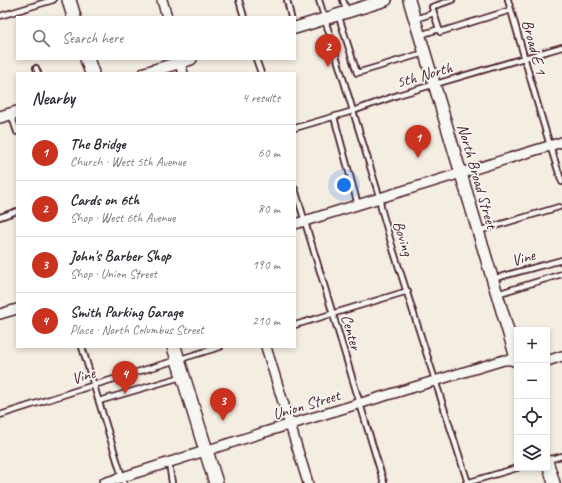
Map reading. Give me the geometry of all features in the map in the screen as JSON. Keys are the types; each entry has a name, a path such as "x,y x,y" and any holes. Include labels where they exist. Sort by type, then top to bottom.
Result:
{"main road":[{"path":"69,0 74,16"},
{"path":"87,60 92,72"},
{"path":"174,348 216,483"}],"street":[{"path":"162,0 166,16"},
{"path":"296,28 372,2 386,0"},
{"name":"North Broad Street","path":"409,0 514,351"},
{"path":"149,72 180,65 189,60"},
{"path":"0,117 14,113"},
{"path":"296,224 562,142"},
{"path":"0,314 16,309"},
{"path":"266,348 308,483"},
{"path":"550,359 562,356"},
{"name":"Union Street","path":"104,483 123,480 206,450 436,380 504,360 514,360"},
{"path":"550,470 554,483"}],"lane":[{"path":"0,16 53,0"},
{"path":"239,0 244,16"},
{"path":"286,0 291,16"},
{"name":"Boving","path":"319,0 380,199 381,208 467,483"},
{"path":"343,0 343,13 357,73 425,52"},
{"path":"452,0 441,2 432,7 440,32 511,10"},
{"name":"Broad E 1","path":"508,0 526,59 534,95 562,182"},
{"path":"415,19 434,13"},
{"path":"420,35 439,29"},
{"name":"5th North","path":"296,128 353,111 434,84 526,59 562,47"},
{"path":"256,60 261,72"},
{"path":"14,113 16,126"},
{"path":"334,117 358,205"},
{"name":"Center","path":"296,192 384,483"},
{"path":"478,231 559,207"},
{"path":"0,216 16,211"},
{"name":"Vine","path":"492,280 562,260"},
{"path":"496,294 562,274"},
{"path":"296,325 408,291"},
{"path":"82,348 123,480"},
{"name":"Vine","path":"0,415 217,348"},
{"path":"99,401 183,376"},
{"path":"550,459 562,456"},
{"path":"169,463 172,483"},
{"path":"467,483 514,469"}],"place":[{"name":"Cards on 6th","path":"328,67"},
{"name":"The Bridge","path":"418,158"},
{"name":"Smith Parking Garage","path":"125,394"},
{"name":"John's Barber Shop","path":"223,421"}]}
